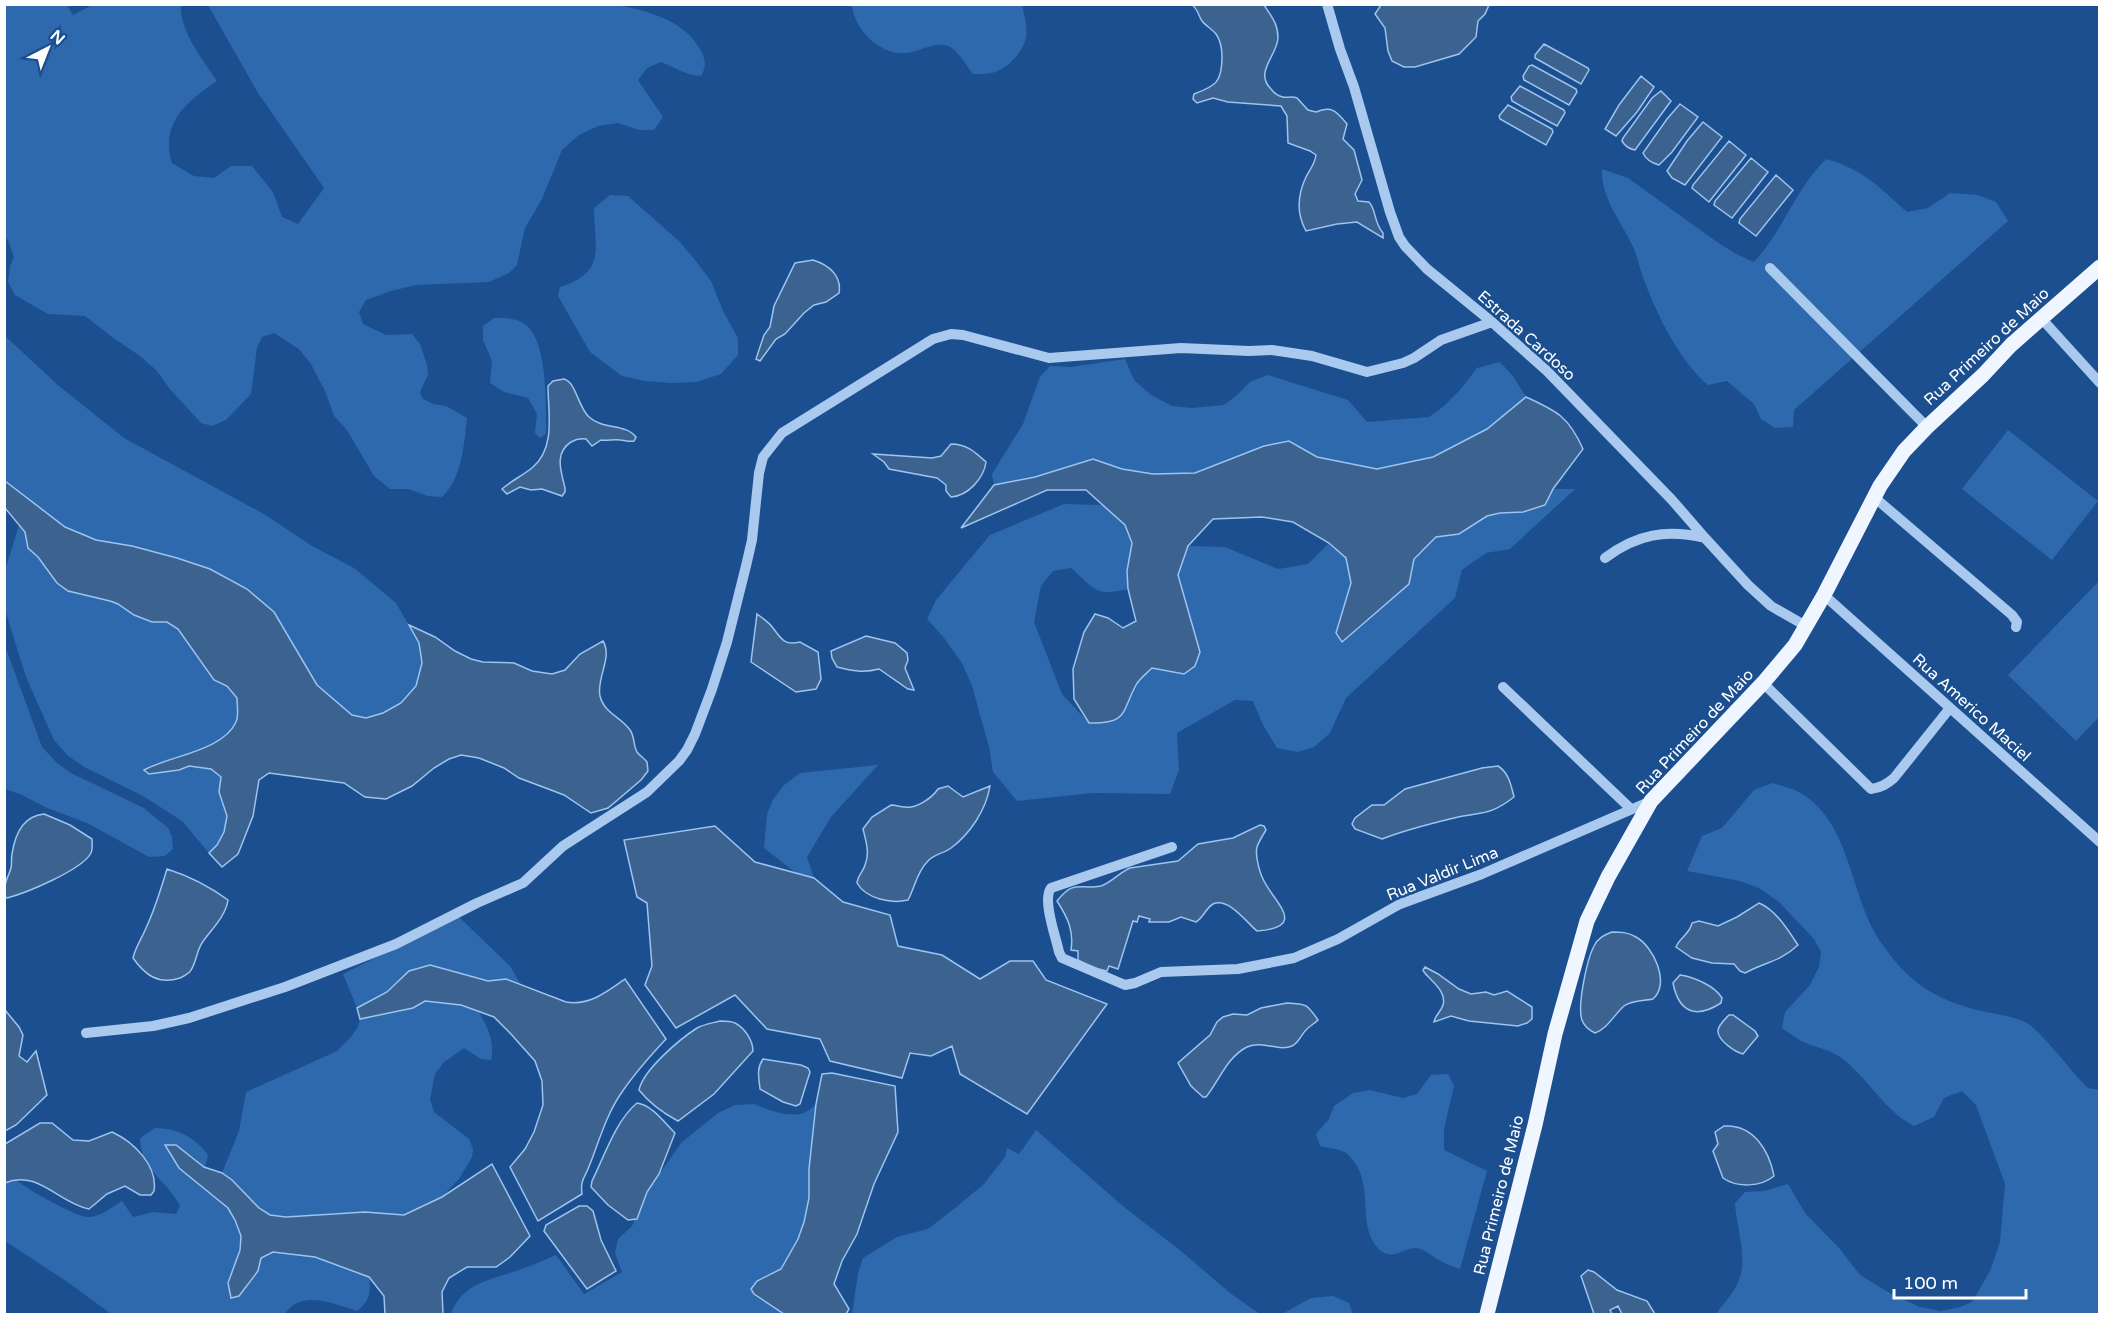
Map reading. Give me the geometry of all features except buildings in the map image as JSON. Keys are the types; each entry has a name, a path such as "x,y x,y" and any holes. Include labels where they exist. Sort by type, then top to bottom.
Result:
{"main road":[{"name":"Rua Primeiro de Maio","path":"1487,1314 1530,1146 1557,1025 1587,921 1651,801 1786,656 1824,595 1874,497 1904,451 2011,345 2100,267"}],"street":[{"name":"Estrada Cardoso","path":"1327,4 1399,237 1427,269 1547,371 1767,602 1806,626"},
{"path":"1770,268 1927,426"},
{"path":"2041,318 2100,382"},
{"path":"86,1033 153,1026 189,1018 285,987 396,944 523,882 579,835 647,792 687,750 712,689 728,642 750,549 759,473 764,457 772,444 783,433 933,339 963,335 1036,356 1058,359 1181,348 1272,350 1312,356 1367,372 1403,363 1440,340 1492,322"},
{"path":"1874,497 2012,615 2017,622 2016,627"},
{"path":"1605,558 1621,546 1636,539 1678,534 1705,538"},
{"name":"Rua Americo Maciel","path":"1824,595 2100,842"},
{"path":"1763,683 1871,789 1886,785 1894,778 1950,708"},
{"path":"1503,687 1630,809"},
{"name":"Rua Valdir Lima","path":"1172,847 1051,888 1047,896 1062,958 1125,985 1161,972 1251,967 1302,955 1338,939 1400,904 1482,874 1651,801"}],"shaded area":[{"path":"5,4 67,5 73,15 92,5 181,5 181,15 188,34 217,81 195,97 178,115 170,136 169,149 172,163 194,176 214,178 231,166 252,166 273,192 282,217 298,224 324,188 258,93 208,5 618,5 654,14 677,25 695,42 702,53 705,65 701,76 686,73 661,62 647,68 638,80 663,117 654,130 639,130 618,123 598,126 579,135 562,150 542,199 525,228 517,265 509,273 489,282 416,285 366,300 359,312 363,324 386,335 412,334 420,344 428,375 420,392 423,399 433,404 446,406 467,418 461,461 454,480 442,497 428,496 408,489 390,489 374,476 347,430 334,416 325,391 311,364 299,349 274,333 262,337 257,348 251,394 226,420 212,426 201,423 169,388 157,371 140,356 85,316 48,314 15,295 8,282 14,257 8,240 4,237"},
{"path":"852,5 1022,5 1026,25 1025,43 1014,60 1003,68 992,73 973,74 958,54 948,46 938,45 897,53 878,46 863,32"},
{"path":"1192,5 1264,5 1272,16 1278,33 1277,45 1265,70 1266,83 1278,95 1297,98 1308,110 1334,111 1347,124 1343,139 1354,150 1362,180 1355,194 1358,201 1369,202 1371,205 1383,238 1357,222 1306,231 1299,211 1299,198 1316,155 1288,143 1287,116 1281,106 1228,102 1213,98 1197,103 1193,99 1194,94 1213,85 1219,78 1222,57 1218,37 1202,21"},
{"path":"1381,5 1489,5 1485,14 1478,21 1476,37 1459,54 1415,67 1404,67 1392,61 1388,51 1385,28 1375,14"},
{"path":"1544,44 1588,68 1581,84 1535,58"},
{"path":"1532,65 1576,89 1577,92 1569,105 1524,80 1523,76"},
{"path":"1641,76 1654,87 1637,112 1616,136 1605,129 1619,105"},
{"path":"1520,86 1564,110 1565,113 1557,126 1512,101 1511,97"},
{"path":"1661,91 1671,101 1635,150 1629,148 1622,141 1623,138 1652,98"},
{"path":"1680,104 1698,117 1672,152 1659,165 1643,153"},
{"path":"1508,105 1552,129 1553,132 1546,145 1500,119 1499,116"},
{"path":"1703,122 1722,137 1685,185 1672,178 1667,171"},
{"path":"1729,141 1746,155 1709,202 1692,188"},
{"path":"1751,158 1768,172 1732,218 1714,205 1715,201"},
{"path":"1826,159 1861,174 1907,212 1928,208 1950,193 1978,195 1996,202 2008,221 1794,410 1793,427 1775,428 1761,419 1754,404 1727,381 1708,385 1688,364 1655,307 1634,249 1608,200 1602,179 1602,169 1628,178 1717,242 1754,262 1773,237 1815,170"},
{"path":"1776,175 1793,190 1756,236 1739,223 1740,219"},
{"path":"610,195 628,196 679,241 711,281 723,311 738,338 738,355 721,374 697,382 645,381 622,376 590,352 558,296 560,287 586,274 592,265 596,246 594,208"},
{"path":"813,260 833,272 838,281 839,293 826,302 814,305 785,334 776,339 760,361 756,359 764,335 770,327 774,306 795,263"},
{"path":"494,318 511,319 526,325 533,333 538,346 542,360 546,408 546,434 540,438 535,433 537,414 528,398 504,392 490,383 492,361 483,340 483,326"},
{"path":"4,335 59,386 124,438 264,514 312,546 354,568 396,603 419,643 422,663 416,686 401,703 383,713 366,718 352,715 317,685 274,612 247,589 210,569 132,546 96,540 64,527 5,481"},
{"path":"1125,359 1134,380 1151,395 1172,406 1192,408 1224,405 1250,382 1268,375 1348,400 1367,422 1429,417 1460,390 1477,368 1500,362 1513,376 1526,397 1487,429 1433,457 1377,469 1317,457 1289,441 1264,446 1195,473 1153,474 1122,469 1093,459 1035,477 994,485 992,474 1023,424 1040,377 1050,366 1071,367"},
{"path":"564,379 571,385 589,417 601,424 626,430 636,437 634,441 601,440 592,446 586,439 571,442 562,451 560,463 565,488 562,496 542,489 531,490 520,487 507,494 502,489 533,467 545,450 549,429 548,386 553,381"},
{"path":"1526,397 1561,416 1573,429 1583,449 1553,489 1545,505 1523,512 1487,516 1459,534 1436,537 1414,559 1409,584 1342,642 1336,633 1351,583 1346,558 1329,543 1293,522 1262,517 1213,519 1188,546 1178,575 1200,652 1195,666 1184,674 1152,668 1137,683 1122,715 1111,721 1089,723 1074,699 1073,669 1084,632 1095,614 1108,618 1123,628 1136,621 1128,589 1127,571 1132,543 1125,525 1086,490 1047,490 961,528 994,485 1035,477 1093,459 1122,469 1153,474 1195,473 1264,446 1289,441 1317,457 1377,469 1433,457 1487,429"},
{"path":"2008,430 2098,501 2052,560 1962,489"},
{"path":"951,444 966,447 986,462 979,480 969,490 951,497 946,491 946,485 937,478 889,469 873,454 932,458 941,456"},
{"path":"5,481 65,527 96,540 132,546 210,569 247,589 274,612 317,685 352,715 366,718 383,713 401,703 416,686 422,663 419,643 409,625 435,637 471,659 483,662 514,663 532,671 552,674 565,670 580,654 603,641 606,654 599,689 602,702 630,730 637,752 647,762 648,771 641,780 608,808 591,813 564,795 519,778 504,768 479,758 461,755 449,759 412,786 386,799 365,797 344,783 269,773 259,780 253,816 238,854 222,867 209,853 217,845 224,832 227,816 219,792 221,777 211,769 189,766 179,770 149,774 144,770 220,740 236,722 237,698 227,686 214,680 178,629 167,622 152,622 134,615 110,601 68,591 57,583 38,557 28,548 25,532 5,508"},
{"path":"1553,489 1575,489 1510,549 1486,553 1462,570 1455,598 1346,698 1330,733 1314,747 1298,752 1277,748 1263,725 1253,701 1235,700 1177,733 1179,770 1170,794 1093,793 1017,801 993,772 989,747 972,686 962,663 927,619 936,600 990,535 1064,504 1103,505 1122,521 1128,531 1131,546 1128,589 1102,591 1091,586 1071,568 1053,571 1041,586 1034,622 1062,694 1089,723 1102,723 1117,719 1122,715 1137,683 1152,667 1184,674 1200,652 1178,575 1188,546 1225,547 1278,569 1308,564 1329,543 1346,558 1351,583 1336,633 1388,602 1409,584 1414,559 1436,537 1459,534 1486,516 1523,512 1545,505"},
{"path":"19,525 25,532 28,548 38,556 57,583 118,604 134,615 152,622 167,622 178,629 214,679 227,686 238,698 238,716 232,730 212,744 155,764 149,774 179,770 189,766 211,769 222,777 219,792 227,815 224,832 217,845 209,853 182,821 143,796 86,768 68,756 54,740 26,677 5,610 4,574"},
{"path":"2099,581 2099,717 2076,741 2008,675"},
{"path":"757,614 770,624 784,641 800,642 818,652 821,679 816,689 796,692 751,662"},
{"path":"866,636 895,643 907,653 908,660 905,668 914,690 908,689 879,669 858,671 837,667 831,651"},
{"path":"5,646 42,747 57,763 71,773 144,808 168,828 172,836 173,849 165,856 149,857 87,823 5,789"},
{"path":"878,765 831,817 807,857 814,878 796,873 764,848 767,814 773,800 783,786 800,773"},
{"path":"1498,766 1507,776 1514,797 1491,811 1426,825 1382,839 1355,829 1352,824 1355,818 1372,805 1384,805 1405,789 1482,768"},
{"path":"1773,783 1799,792 1817,806 1830,822 1848,862 1871,926 1902,969 1923,987 1947,1000 2025,1022 2039,1033 2088,1088 2099,1090 2099,1314 1716,1314 1734,1290 1741,1274 1742,1247 1735,1203 1745,1192 1764,1191 1788,1184 1805,1213 1839,1248 1860,1275 1893,1295 1920,1307 1941,1311 1972,1302 1990,1271 2000,1242 2005,1184 1976,1105 1962,1091 1944,1098 1934,1117 1914,1126 1893,1111 1840,1057 1801,1041 1782,1028 1785,1012 1810,985 1819,967 1821,952 1814,939 1779,902 1759,888 1740,881 1687,871 1702,836 1722,828 1754,790"},
{"path":"948,786 963,797 990,786 985,804 971,829 951,848 927,862 918,875 908,900 887,901 867,893 857,883 867,856 863,829 872,817 891,805 909,807 919,805 938,789"},
{"path":"44,814 70,825 92,839 91,853 86,860 65,873 40,886 7,898 5,884 11,868 13,847 18,833 25,822"},
{"path":"1260,825 1266,830 1257,847 1258,863 1263,879 1284,912 1285,919 1281,925 1273,929 1257,931 1231,907 1219,903 1213,904 1196,922 1181,917 1169,922 1149,922 1150,919 1139,916 1137,922 1133,921 1118,969 1109,966 1107,971 1090,967 1078,960 1078,951 1071,950 1072,937 1069,925 1057,901 1068,890 1101,886 1130,868 1178,861 1198,844 1233,838"},
{"path":"715,826 755,862 814,878 843,902 890,915 898,946 942,955 980,979 1010,961 1033,961 1046,980 1107,1004 1027,1114 960,1074 952,1046 931,1056 910,1053 902,1078 830,1061 820,1039 767,1029 735,995 676,1028 645,985 652,966 647,903 637,897 624,840"},
{"path":"167,869 199,882 228,900 222,916 201,944 190,971 172,980 159,979 147,974 133,958 152,914"},
{"path":"1759,903 1776,915 1798,945 1779,958 1745,973 1734,964 1712,963 1692,958 1676,947 1692,923 1699,921 1718,926"},
{"path":"458,916 510,966 521,985 506,979 488,981 430,965 409,971 387,992 357,1008 343,974"},
{"path":"1612,932 1630,934 1648,948 1658,965 1660,984 1653,999 1627,1004 1595,1033 1587,1028 1582,1020 1581,1004 1584,983 1588,961 1594,946 1602,937"},
{"path":"430,965 488,981 506,979 574,1003 597,997 625,979 666,1039 632,1078 612,1109 583,1179 582,1194 538,1221 510,1167 525,1149 534,1132 543,1105 542,1081 535,1061 494,1017 461,1005 425,1001 413,1008 360,1019 357,1008 387,992 409,971"},
{"path":"1425,967 1471,994 1486,992 1494,995 1507,991 1532,1007 1532,1019 1518,1026 1469,1021 1451,1016 1434,1022 1444,1000 1441,991 1424,972"},
{"path":"1680,975 1709,986 1722,998 1721,1003 1696,1012 1684,1007 1673,983"},
{"path":"425,1001 461,1005 479,1012 488,1029 492,1047 491,1060 481,1059 464,1048 444,1062 435,1074 430,1099 434,1112 469,1139 473,1149 472,1157 459,1179 442,1197 404,1216 365,1212 302,1217 270,1215 259,1208 222,1173 239,1131 246,1092 337,1051 358,1027 360,1019 413,1008"},
{"path":"1287,1003 1306,1006 1318,1020 1295,1044 1282,1048 1253,1045 1240,1051 1206,1097 1191,1086 1178,1063 1210,1035 1217,1022 1233,1014 1247,1015 1261,1008"},
{"path":"5,1010 23,1035 19,1056 27,1062 36,1051 47,1095 16,1125 5,1131"},
{"path":"1729,1015 1733,1015 1755,1031 1758,1036 1743,1054 1728,1046 1719,1035 1719,1027"},
{"path":"720,1021 739,1025 750,1039 753,1051 714,1094 678,1121 657,1108 643,1095 639,1090 642,1082 655,1064 681,1040 700,1027"},
{"path":"763,1059 808,1068 810,1072 800,1104 796,1106 783,1102 760,1089 759,1070"},
{"path":"832,1073 895,1086 898,1132 874,1184 857,1234 842,1261 834,1284 849,1309 846,1314 784,1314 754,1294 751,1289 757,1281 781,1269 798,1239 809,1198 809,1169 816,1104 822,1074"},
{"path":"1448,1074 1454,1086 1444,1129 1444,1150 1487,1171 1460,1269 1418,1248 1393,1254 1380,1250 1372,1240 1368,1228 1364,1189 1356,1164 1344,1152 1320,1146 1316,1134 1329,1119 1334,1106 1353,1093 1370,1090 1403,1098 1417,1094 1431,1075"},
{"path":"637,1103 653,1110 675,1133 659,1174 647,1192 637,1219 628,1220 608,1205 591,1187 617,1129"},
{"path":"754,1104 791,1115 804,1113 816,1104 809,1169 809,1198 804,1222 798,1239 781,1269 758,1281 754,1294 784,1314 451,1314 462,1296 477,1285 556,1255 584,1294 622,1272 615,1253 618,1239 632,1226 647,1192 681,1143 718,1113 735,1105"},
{"path":"40,1123 52,1123 73,1140 89,1141 112,1132 120,1136 136,1148 148,1164 154,1182 154,1191 151,1195 140,1195 125,1186 107,1194 89,1209 78,1206 38,1183 17,1180 5,1183 5,1144"},
{"path":"1724,1126 1743,1129 1758,1140 1772,1166 1774,1176 1769,1180 1749,1185 1742,1185 1723,1178 1713,1151 1718,1144 1715,1132"},
{"path":"155,1128 185,1135 197,1143 208,1155 205,1167 189,1154 229,1208 241,1236 231,1297 239,1296 258,1271 261,1258 273,1252 315,1257 369,1277 370,1292 365,1304 357,1311 328,1302 309,1300 292,1306 285,1314 111,1314 5,1241 4,1183 15,1179 50,1201 87,1217 101,1214 122,1201 133,1217 153,1212 176,1214 180,1206 169,1189 149,1167 141,1149 140,1138"},
{"path":"1036,1130 1124,1207 1230,1293 1260,1314 852,1314 858,1273 863,1258 897,1237 928,1229 984,1184 1005,1157 1007,1148 1019,1154"},
{"path":"165,1145 176,1145 204,1167 222,1173 259,1208 270,1215 286,1217 365,1212 404,1215 442,1197 492,1164 530,1236 510,1257 496,1267 467,1267 449,1278 442,1292 443,1314 385,1314 384,1296 369,1277 315,1257 273,1252 261,1258 258,1271 239,1296 231,1298 228,1283 240,1250 241,1236 235,1220 228,1208 179,1168"},
{"path":"579,1206 587,1206 593,1211 601,1240 616,1271 587,1289 544,1231 546,1225"},
{"path":"1588,1270 1617,1290 1647,1301 1655,1314 1622,1314 1618,1306 1610,1310 1612,1314 1594,1314 1581,1276"},
{"path":"1333,1296 1349,1303 1353,1314 1282,1314 1311,1298"}]}
